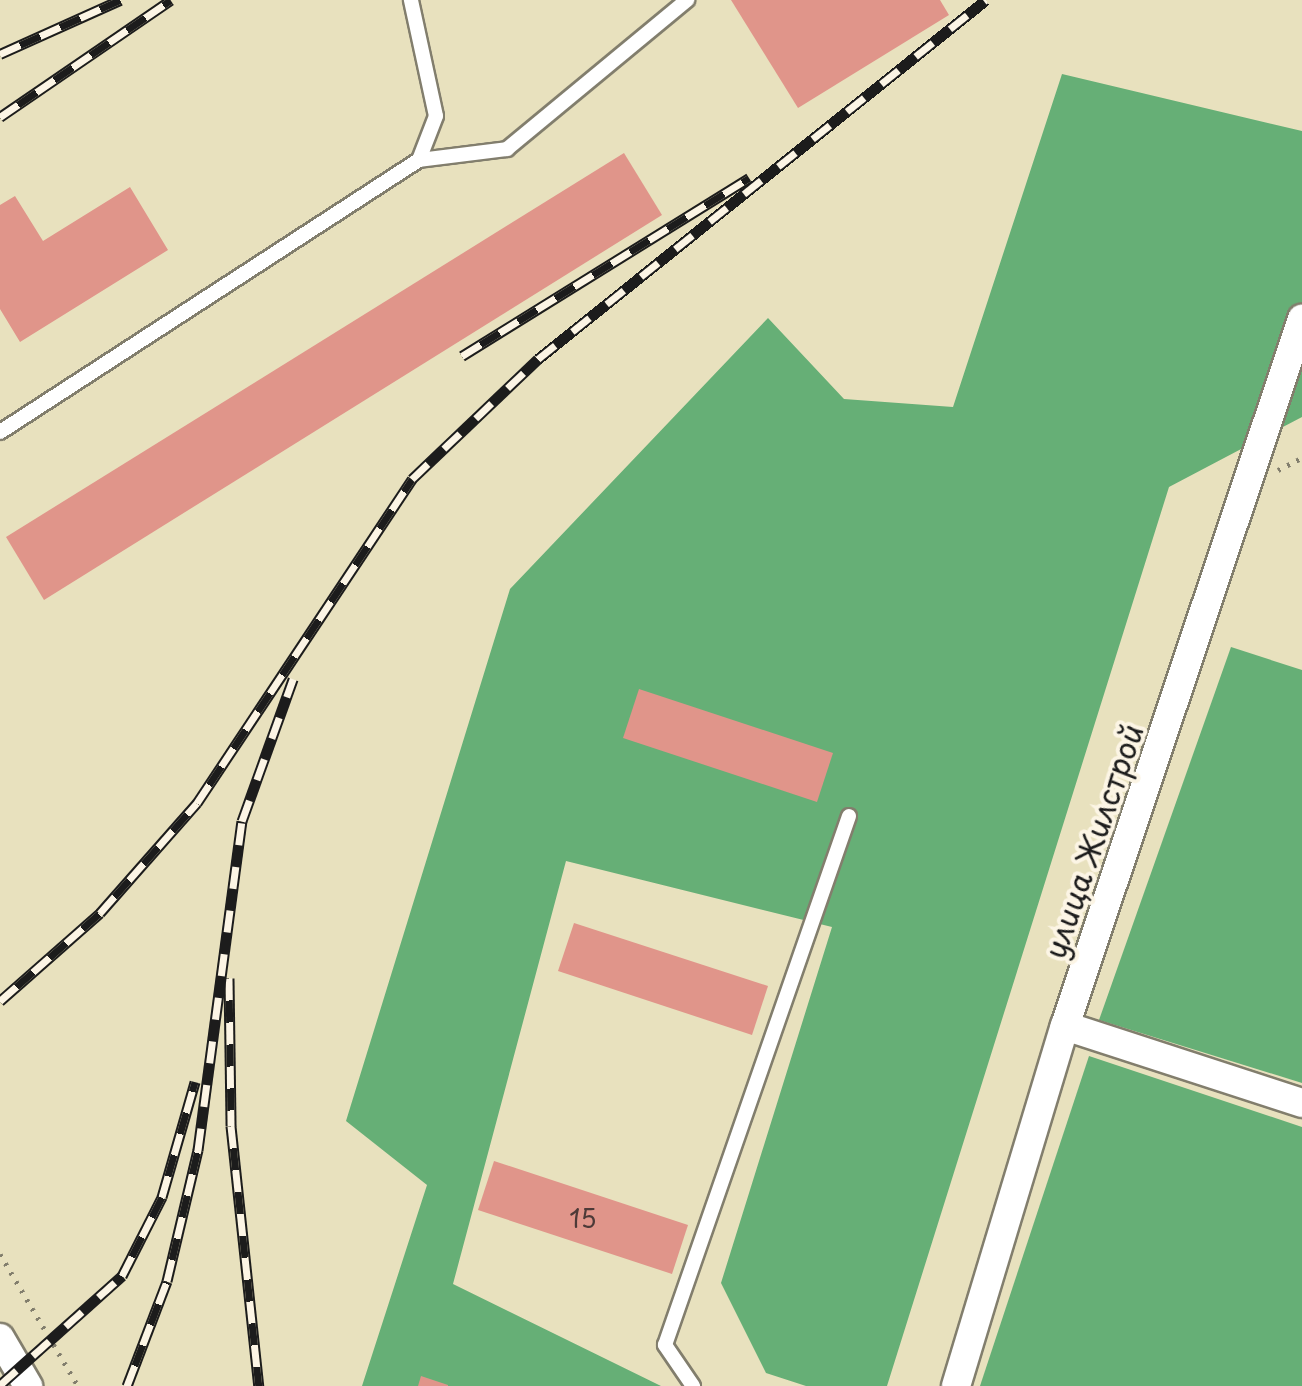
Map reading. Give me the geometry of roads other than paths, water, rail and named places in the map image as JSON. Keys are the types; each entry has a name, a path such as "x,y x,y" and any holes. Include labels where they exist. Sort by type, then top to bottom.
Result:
{"street":[{"name":"улица Жилстрой","path":"956,1386 1065,1026 1302,319"},
{"path":"1065,1026 1302,1102"},
{"path":"0,1338 28,1386"}],"lane":[{"path":"412,0 436,116 419,160"},
{"path":"0,432 419,160 507,150 687,0"},
{"path":"693,1386 665,1345 849,816"}],"railway":[{"path":"0,54 120,0"},
{"path":"0,117 171,0"},
{"path":"0,1001 100,913 197,803 412,479 538,359 986,0"},
{"path":"462,356 749,178"},
{"path":"127,1386 167,1281 198,1150 242,821 293,679"},
{"path":"229,978 231,1126 259,1386"},
{"path":"0,1385 122,1276 162,1197 195,1082"}]}
